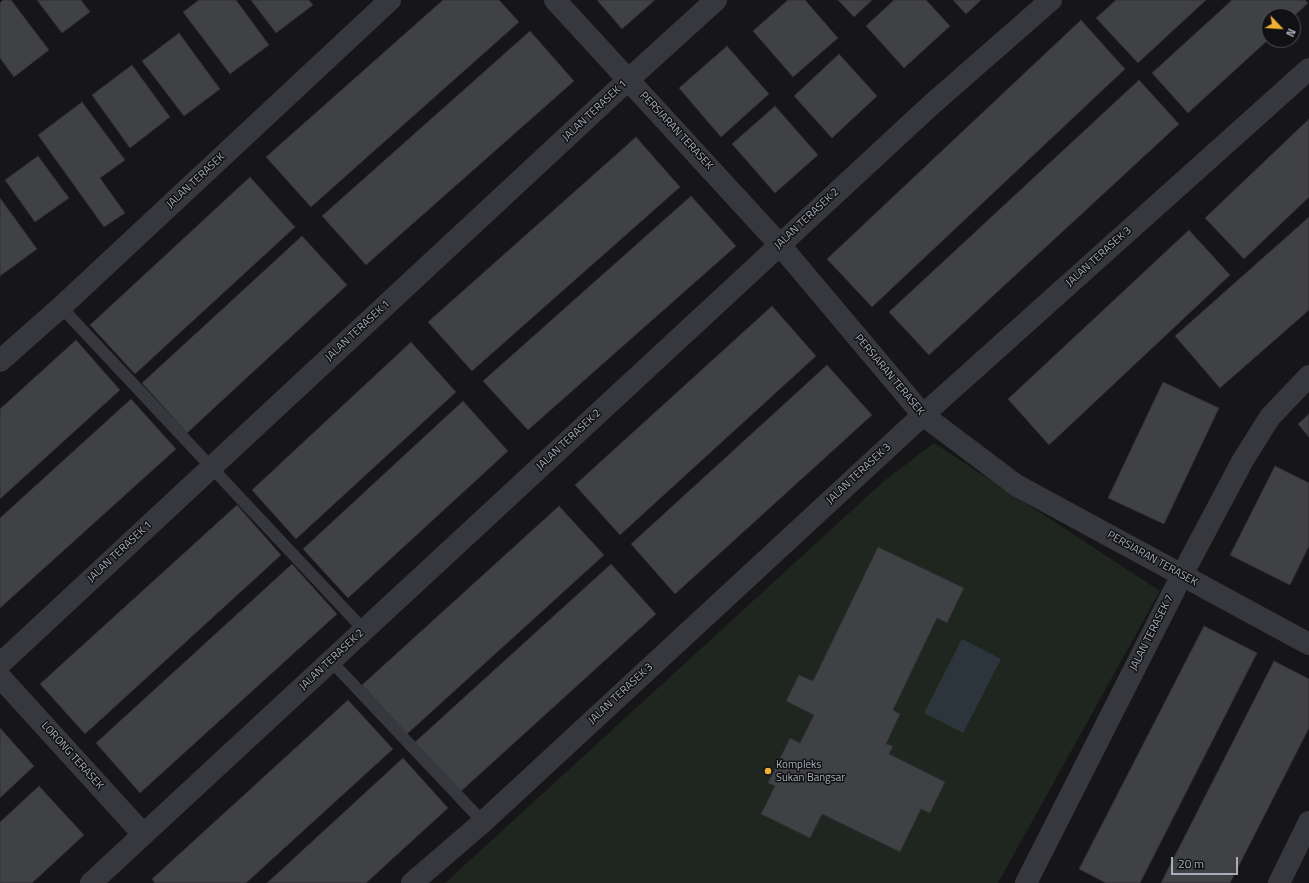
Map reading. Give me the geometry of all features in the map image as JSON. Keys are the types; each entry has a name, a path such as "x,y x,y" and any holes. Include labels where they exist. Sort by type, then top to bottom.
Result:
{"street":[{"name":"JALAN TERASEK","path":"0,361 61,307 390,0"},
{"name":"PERSIARAN TERASEK","path":"555,0 780,245 923,416 1016,485 1309,644"},
{"name":"JALAN TERASEK 1","path":"0,664 716,0"},
{"name":"JALAN TERASEK 2","path":"91,883 931,105 1051,0"},
{"name":"JALAN TERASEK 3","path":"412,883 483,822 923,416 1309,69"},
{"name":"JALAN TERASEK 7","path":"1026,883 1182,574 1243,460 1270,417 1309,376"},
{"name":"LORONG TERASEK","path":"0,677 143,834"},
{"path":"1279,883 1309,822"}],"lane":[{"path":"61,307 364,630"},
{"path":"331,661 483,822"}],"shaded area":[{"name":"Kompleks Sukan Bangsar","path":"934,443 1160,591 998,883 445,883 884,481"},
{"path":"962,639 1001,659 963,733 924,713"}],"building":[{"path":"3,0 11,0 49,50 14,77 0,58 0,3"},
{"path":"37,0 81,0 90,12 62,33"},
{"path":"199,0 236,0 269,45 230,74 183,12"},
{"path":"251,0 309,0 313,5 276,33"},
{"path":"443,0 499,0 519,22 311,207 266,157"},
{"path":"597,0 655,0 622,29"},
{"path":"788,0 805,0 838,38 793,77 753,31"},
{"path":"838,0 872,0 854,17"},
{"path":"894,0 926,0 950,26 904,68 866,26"},
{"path":"953,0 981,0 966,14"},
{"path":"1116,0 1206,0 1138,63 1096,18"},
{"path":"1232,0 1305,0 1308,3 1301,10 1301,8 1261,8 1261,46 1188,113 1152,73"},
{"path":"1081,20 1125,69 872,307 827,259"},
{"path":"530,31 574,81 366,265 322,216"},
{"path":"179,33 220,89 184,116 142,61"},
{"path":"727,46 769,94 721,137 679,88"},
{"path":"839,54 877,96 832,138 794,96"},
{"path":"132,65 170,117 130,148 92,95"},
{"path":"1139,80 1179,124 929,355 889,312"},
{"path":"82,102 125,160 100,178 125,213 104,227 38,135"},
{"path":"775,106 818,155 775,193 732,144"},
{"path":"1309,119 1309,197 1244,259 1205,218"},
{"path":"636,137 680,187 472,371 428,322"},
{"path":"38,156 69,198 35,222 5,180"},
{"path":"250,177 295,227 135,374 90,325"},
{"path":"691,196 736,246 528,430 483,381"},
{"path":"0,198 37,249 0,276"},
{"path":"1309,217 1309,310 1220,388 1175,336"},
{"path":"1189,230 1230,275 1049,445 1008,399"},
{"path":"302,236 347,285 187,433 142,383"},
{"path":"772,306 816,356 620,535 575,485"},
{"path":"76,340 120,390 0,499 0,409"},
{"path":"411,342 456,392 296,539 252,490"},
{"path":"827,365 872,415 675,594 631,544"},
{"path":"1163,382 1219,408 1164,524 1108,498"},
{"path":"131,399 176,449 0,608 0,518"},
{"path":"463,401 508,451 348,598 303,549"},
{"path":"1309,414 1309,437 1298,424"},
{"path":"1275,466 1309,483 1309,546 1290,585 1230,555"},
{"path":"237,505 281,555 85,734 40,684"},
{"path":"559,506 604,555 407,734 362,685"},
{"path":"878,547 964,588 947,623 937,618 893,710 900,714 886,744 893,746 889,754 945,782 930,813 921,809 900,852 822,814 810,838 761,814 775,786 768,783 790,738 800,743 814,715 786,701 799,675 813,681"},
{"path":"292,564 337,614 140,793 96,743"},
{"path":"611,564 656,614 459,793 414,743"},
{"path":"1204,626 1257,653 1140,883 1106,883 1079,869"},
{"path":"1274,661 1309,679 1309,728 1230,883 1161,883"},
{"path":"348,700 393,749 246,883 155,883 152,879"},
{"path":"0,728 34,766 0,798"},
{"path":"403,758 448,808 366,883 267,883"},
{"path":"39,786 84,835 32,883 0,883 0,822"}],"place":[{"name":"Kompleks Sukan Bangsar","path":"768,771"}]}
